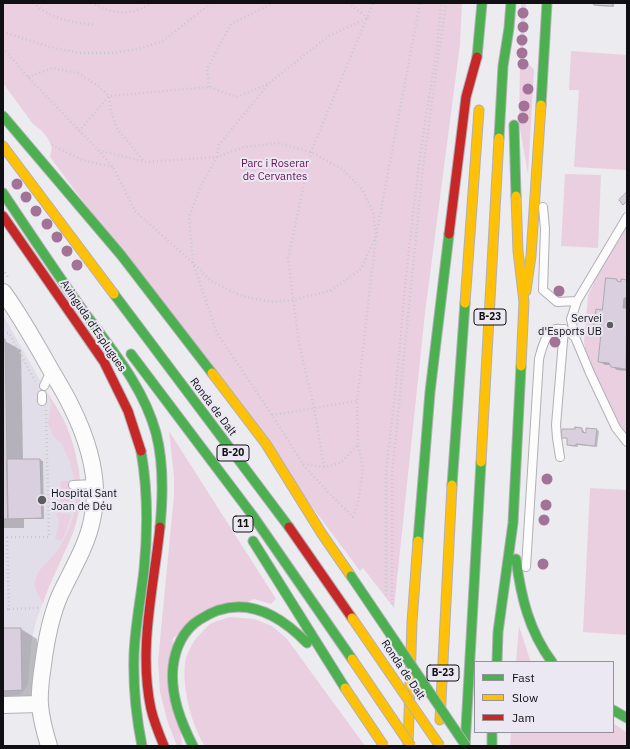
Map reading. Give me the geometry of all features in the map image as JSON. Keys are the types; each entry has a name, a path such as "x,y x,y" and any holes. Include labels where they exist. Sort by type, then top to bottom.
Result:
{"main road":[{"path":"479,86 477,57 482,3"},
{"name":"B-23","path":"465,746 500,148 503,66 510,3"},
{"path":"497,661 498,632 513,523 524,302 531,256 547,3"},
{"path":"508,28 512,59"},
{"path":"408,746 413,614 431,384 466,98 477,57"},
{"name":"B-23","path":"439,746 461,341 480,100"},
{"path":"514,113 518,251 524,302"},
{"path":"3,116 121,255 261,438 293,486 322,534 465,746"},
{"name":"Ronda de Dalt","path":"3,146 293,532 439,746"},
{"path":"3,185 51,248"},
{"path":"3,193 49,263 133,379 150,415 159,448 162,474 157,557 146,651 146,680 152,713 158,734 164,746"},
{"name":"Avinguda d'Esplugues","path":"3,216 104,362 116,383 133,420 143,461 146,500 145,556 139,603"},
{"path":"112,291 166,348"},
{"name":"B-20","path":"128,349 253,516 411,746"},
{"path":"138,362 214,479"},
{"path":"273,473 322,534"},
{"path":"513,523 519,585 527,614 536,637 551,661"},
{"name":"11","path":"250,536 345,688"},
{"path":"142,746 136,715 134,667 139,603 157,557"},
{"path":"193,746 183,724 177,704 172,678 175,654 184,635 191,627 209,613 234,606 254,608 276,616 285,622 304,640 345,688 384,746"},
{"path":"402,746 411,675"},
{"path":"614,711 627,718"},
{"path":"492,733 492,746"}],"street":[{"path":"7,287 17,311 71,406 82,430 90,455 94,484 95,500 92,520 86,540 55,607 47,634 40,684 40,704 49,746"},
{"path":"3,705 40,704"}],"lane":[{"path":"536,174 544,212 545,229 543,290 557,302 577,301"},
{"path":"627,217 577,301 571,319 575,337 616,428 627,442"},
{"path":"527,614 526,562 539,359 541,350 549,333 555,329 564,329 575,337"},
{"path":"560,456 556,425 564,329"},
{"path":"44,386 51,371"},
{"path":"74,485 94,484"}],"path":[{"path":"33,3 42,10 62,20 96,25"},
{"path":"91,3 117,13 126,14 151,3"},
{"path":"3,32 50,47 79,52 113,53 138,49 163,41 211,3"},
{"path":"209,87 207,69 231,24 273,3"},
{"path":"348,3 368,18"},
{"path":"324,467 314,407 299,344 288,258 311,152 374,3"},
{"path":"368,18 329,36 270,82 219,145 217,157 200,188 189,217 193,263 217,332 303,464 353,517 358,502 363,469 358,445 357,402 376,236 420,3"},
{"path":"386,595 386,473 415,198 422,140 437,48 441,3"},
{"path":"392,595 392,475 423,167 446,3"},
{"path":"3,48 28,77 114,167 135,211 211,281 242,296 271,302 293,300 330,292 361,269 376,236 373,212 362,189 342,169 311,152 278,143 244,147 217,157 145,162 98,150"},
{"path":"28,77 52,68 78,73 98,86 109,96 111,111 118,130 145,162"},
{"path":"79,131 109,96 209,87 237,97 270,82"},
{"path":"52,145 82,160 114,167"},
{"path":"3,269 7,287"},
{"path":"3,333 9,333 25,362"},
{"path":"3,537 49,537 43,401"},
{"path":"272,415 314,407 357,402"},
{"path":"303,464 324,467 340,463 358,445"},
{"path":"7,537 9,609"},
{"path":"3,609 44,608"}],"shaded area":[{"name":"Hospital Sant Joan de Déu","path":"3,315 66,426 73,445 79,470 81,490 79,511 74,531 45,596 35,625 32,638 28,684 24,691 19,695 3,697"}],"green space":[{"name":"Parc i Roserar de Cervantes","path":"3,3 462,3 460,44 425,313 394,608 363,568 360,571 50,157 52,147 47,137 33,124 3,83"},
{"path":"521,3 526,3 523,58 534,70 528,174 519,123"},
{"path":"571,51 627,55 627,170 574,167 579,90 569,90"},
{"path":"565,174 601,175 598,248 561,246"},
{"path":"627,217 627,442 590,373 584,342 588,296 606,255"},
{"path":"47,392 63,418 72,440 80,479 80,493 77,519 73,532 43,603 34,584 38,572 59,549 70,527 75,510 76,488 70,462 62,444 53,436 48,423 51,404"},
{"path":"169,431 276,599 271,604 254,599 173,638 182,746 177,746 168,723 160,692 158,661 174,495 174,476"},
{"path":"70,480 74,488 73,506 64,506 60,502 61,481"},
{"path":"590,488 627,490 627,635 583,632"},
{"path":"58,512 71,515 66,532 61,541 55,539 59,522 56,515"},
{"path":"230,617 254,619 272,626 287,639 365,746 205,746 196,728 186,694 184,673 185,663 189,649 200,634 211,624"},
{"path":"519,626 531,661 516,661"},
{"path":"614,724 627,733 627,746 510,746 511,733 614,733"}],"building":[{"path":"594,3 612,3 612,6 594,5"},
{"path":"627,192 627,201 623,205 619,200"},
{"name":"Servei d'Esports UB","path":"606,278 617,279 617,281 621,282 621,279 627,280 627,298 624,298 623,308 627,308 626,369 611,367 609,363 598,362 601,333 593,332 596,309 602,310"},
{"path":"3,339 5,339 8,519 3,519"},
{"path":"575,427 582,428 582,432 586,433 586,428 597,429 595,446 576,444 575,446 567,445 567,438 561,438 562,429 575,429"},
{"path":"7,459 40,459 42,518 8,519"},
{"path":"3,628 21,628 22,690 3,691"}],"traffic: fast":[{"path":"477,57 482,3"},
{"path":"509,28 511,3"},
{"path":"541,105 547,3"},
{"path":"499,138 503,66 509,28"},
{"path":"3,116 121,255 212,373"},
{"path":"514,125 516,196"},
{"path":"3,193 72,295 125,368 143,399 150,415 159,444 162,468 160,527"},
{"path":"418,541 430,392 449,234"},
{"path":"114,294 289,527"},
{"path":"452,485 465,303"},
{"path":"131,354 253,516 352,659"},
{"path":"497,661 498,632 513,523 521,366"},
{"path":"141,451 147,510 144,570 134,655 134,678 135,701 142,746"},
{"path":"465,746 481,462"},
{"path":"253,541 345,688"},
{"path":"516,559 520,587 527,613 537,638 551,661"},
{"path":"351,576 466,746"},
{"path":"193,746 177,708 173,688 173,667 176,653 181,640 193,624 214,612 228,608 243,607 256,609 283,622 307,643"},
{"path":"614,711 627,718"},
{"path":"492,733 492,746"}],"traffic: slow":[{"path":"526,291 531,256 541,105"},
{"path":"465,303 479,110"},
{"path":"481,462 499,138"},
{"path":"3,146 114,294"},
{"path":"516,196 518,251 524,302 521,366"},
{"path":"212,373 266,444 322,534 351,576"},
{"path":"440,720 452,485"},
{"path":"408,746 412,622 418,541"},
{"path":"352,618 440,746"},
{"path":"352,659 411,746"},
{"path":"345,688 384,746"}],"traffic: jam":[{"path":"449,234 466,97 477,57"},
{"path":"3,216 104,362 128,411 141,451"},
{"path":"160,527 148,618 146,664 147,686 151,709 164,746"},
{"path":"289,527 352,618"}],"place":[{"name":"Servei d'Esports UB","path":"610,325"},
{"name":"Hospital Sant Joan de Déu","path":"42,500"}]}
